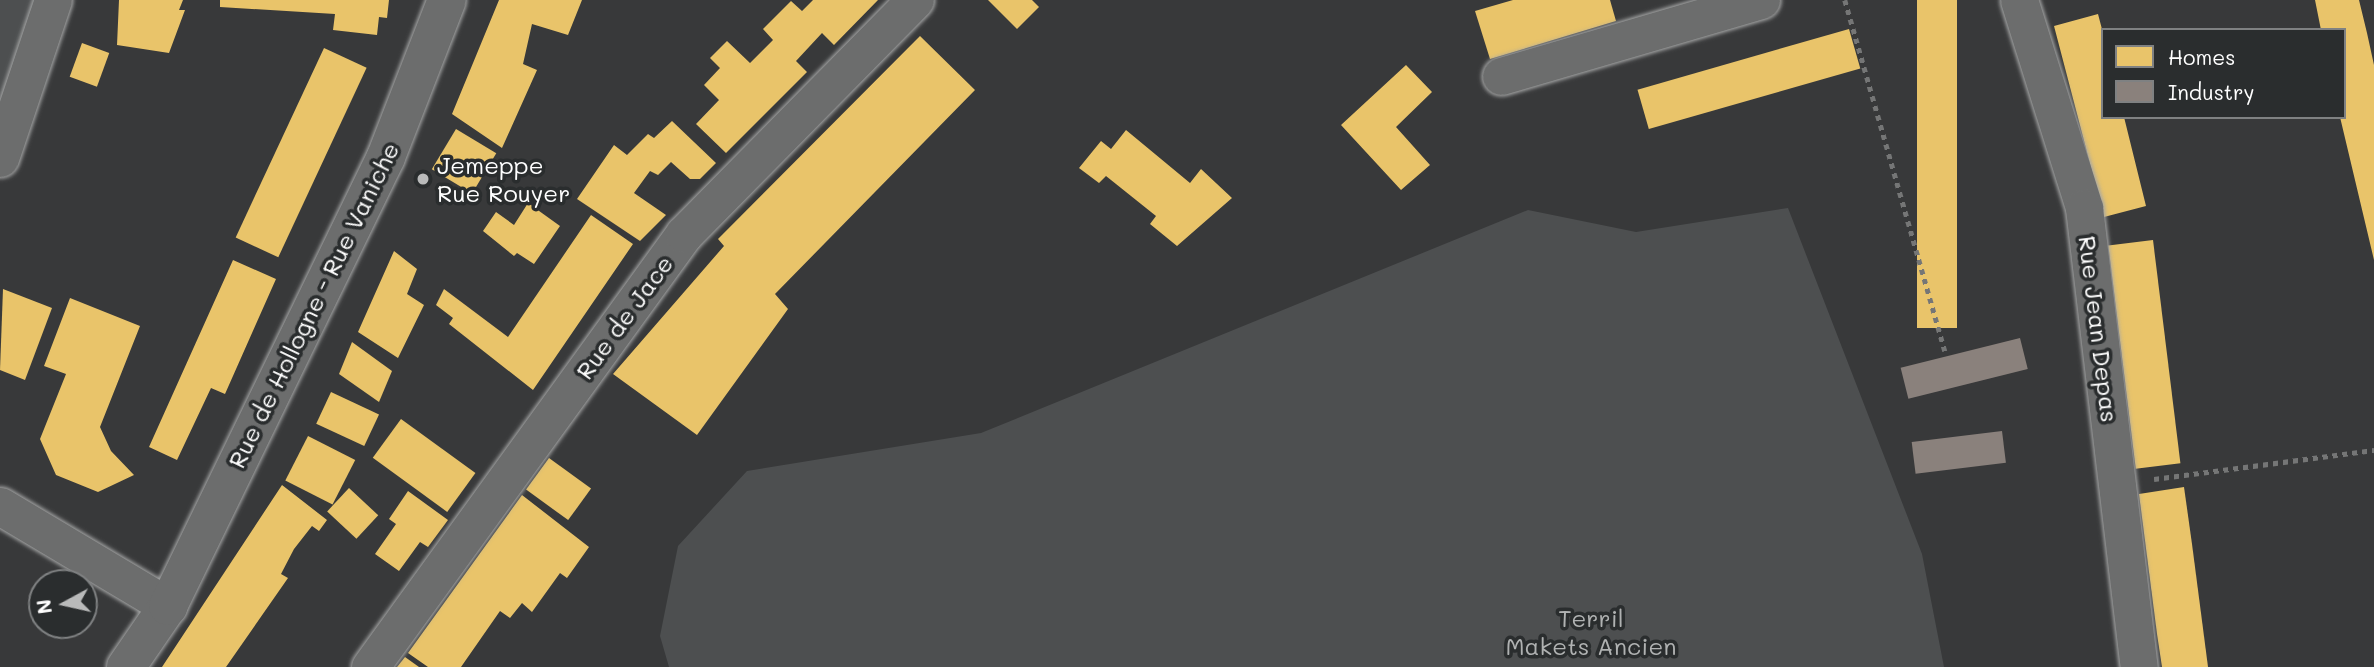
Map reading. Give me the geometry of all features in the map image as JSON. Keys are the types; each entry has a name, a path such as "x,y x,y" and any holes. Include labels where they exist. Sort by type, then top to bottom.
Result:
{"street":[{"path":"0,158 53,0"},
{"name":"Rue de Hollogne - Rue Vaniche","path":"126,667 168,606 386,157 447,0"},
{"name":"Rue de Jace","path":"370,667 684,234 915,0"},
{"path":"1502,76 1761,0"},
{"name":"Rue Jean Depas","path":"2019,0 2084,208 2139,667"},
{"path":"0,506 93,565 168,606"}],"path":[{"path":"1845,0 1945,351"},
{"path":"2119,483 2374,450"}],"green space":[{"path":"0,0 41,0 0,101"},
{"name":"Terril Makets Ancien","path":"1788,208 1922,554 1944,667 669,667 660,636 678,546 747,471 981,433 1528,210 1636,232"}],"building: Homes":[{"path":"119,0 183,0 179,10 185,10 169,53 117,45"},
{"path":"220,0 389,0 387,18 379,17 377,35 333,30 335,14 220,7"},
{"path":"499,0 582,0 568,35 532,24 523,64 537,70 502,148 452,114"},
{"path":"813,0 878,0 834,45 822,33 796,61 807,72 726,153 696,124 719,100 704,85 720,68 710,58 727,41 750,63 773,40 763,29 791,1 802,11"},
{"path":"988,0 1032,0 1039,7 1017,29"},
{"path":"1513,0 1610,0 1616,21 1490,59 1475,11"},
{"path":"1917,0 1957,0 1957,328 1917,328"},
{"path":"2315,0 2359,0 2374,65 2374,260 2340,119 2346,119 2346,28 2321,28"},
{"path":"2098,14 2102,28 2101,119 2124,119 2146,206 2104,217 2054,26"},
{"path":"1849,29 1860,68 1649,129 1638,90"},
{"path":"920,36 975,90 775,294 788,309 697,435 613,374 724,246 718,239"},
{"path":"82,43 109,53 97,87 70,77"},
{"path":"324,48 367,68 278,257 236,237"},
{"path":"1406,65 1432,92 1396,127 1430,165 1401,190 1341,125"},
{"path":"672,121 716,163 700,179 690,179 671,162 658,175 650,171 634,193 666,215 640,241 577,199 614,145 627,155 648,134 654,138"},
{"path":"456,129 496,153 472,193 432,169"},
{"path":"1126,130 1190,183 1201,169 1232,198 1177,246 1150,224 1156,216 1106,176 1099,183 1079,168 1101,141 1111,149"},
{"path":"528,203 560,226 534,264 517,253 514,256 483,231 496,212 514,225"},
{"path":"591,215 633,244 533,390 449,324 453,318 436,305 444,289 508,337"},
{"path":"2153,240 2180,463 2136,469 2108,245"},
{"path":"394,251 417,269 407,294 424,305 398,358 358,332"},
{"path":"233,260 276,279 225,394 211,388 177,460 149,447"},
{"path":"3,289 52,308 25,380 0,370"},
{"path":"70,298 140,326 100,427 111,451 134,475 98,492 56,475 40,439 66,374 44,366"},
{"path":"352,342 392,371 379,402 339,374"},
{"path":"331,392 379,414 364,446 316,424"},
{"path":"401,419 475,473 447,512 373,458"},
{"path":"308,436 355,460 333,505 285,481"},
{"path":"549,458 591,489 568,520 526,490"},
{"path":"282,485 327,520 319,531 312,526 294,549 281,574 288,578 226,667 162,667"},
{"path":"2184,487 2208,667 2162,667 2157,634 2139,494"},
{"path":"349,488 378,515 356,539 327,511"},
{"path":"408,491 448,520 428,547 420,542 399,571 375,554 396,524 389,519"},
{"path":"522,495 589,547 567,578 560,573 532,612 522,603 510,618 500,611 461,667 428,667 408,653"},
{"path":"405,657 419,667 397,667"}],"building: Industry":[{"path":"2020,338 2028,369 1908,399 1901,368"},
{"path":"2002,431 2006,463 1916,474 1912,442"}],"place":[{"name":"Jemeppe Rue Rouyer","path":"423,179"}]}
